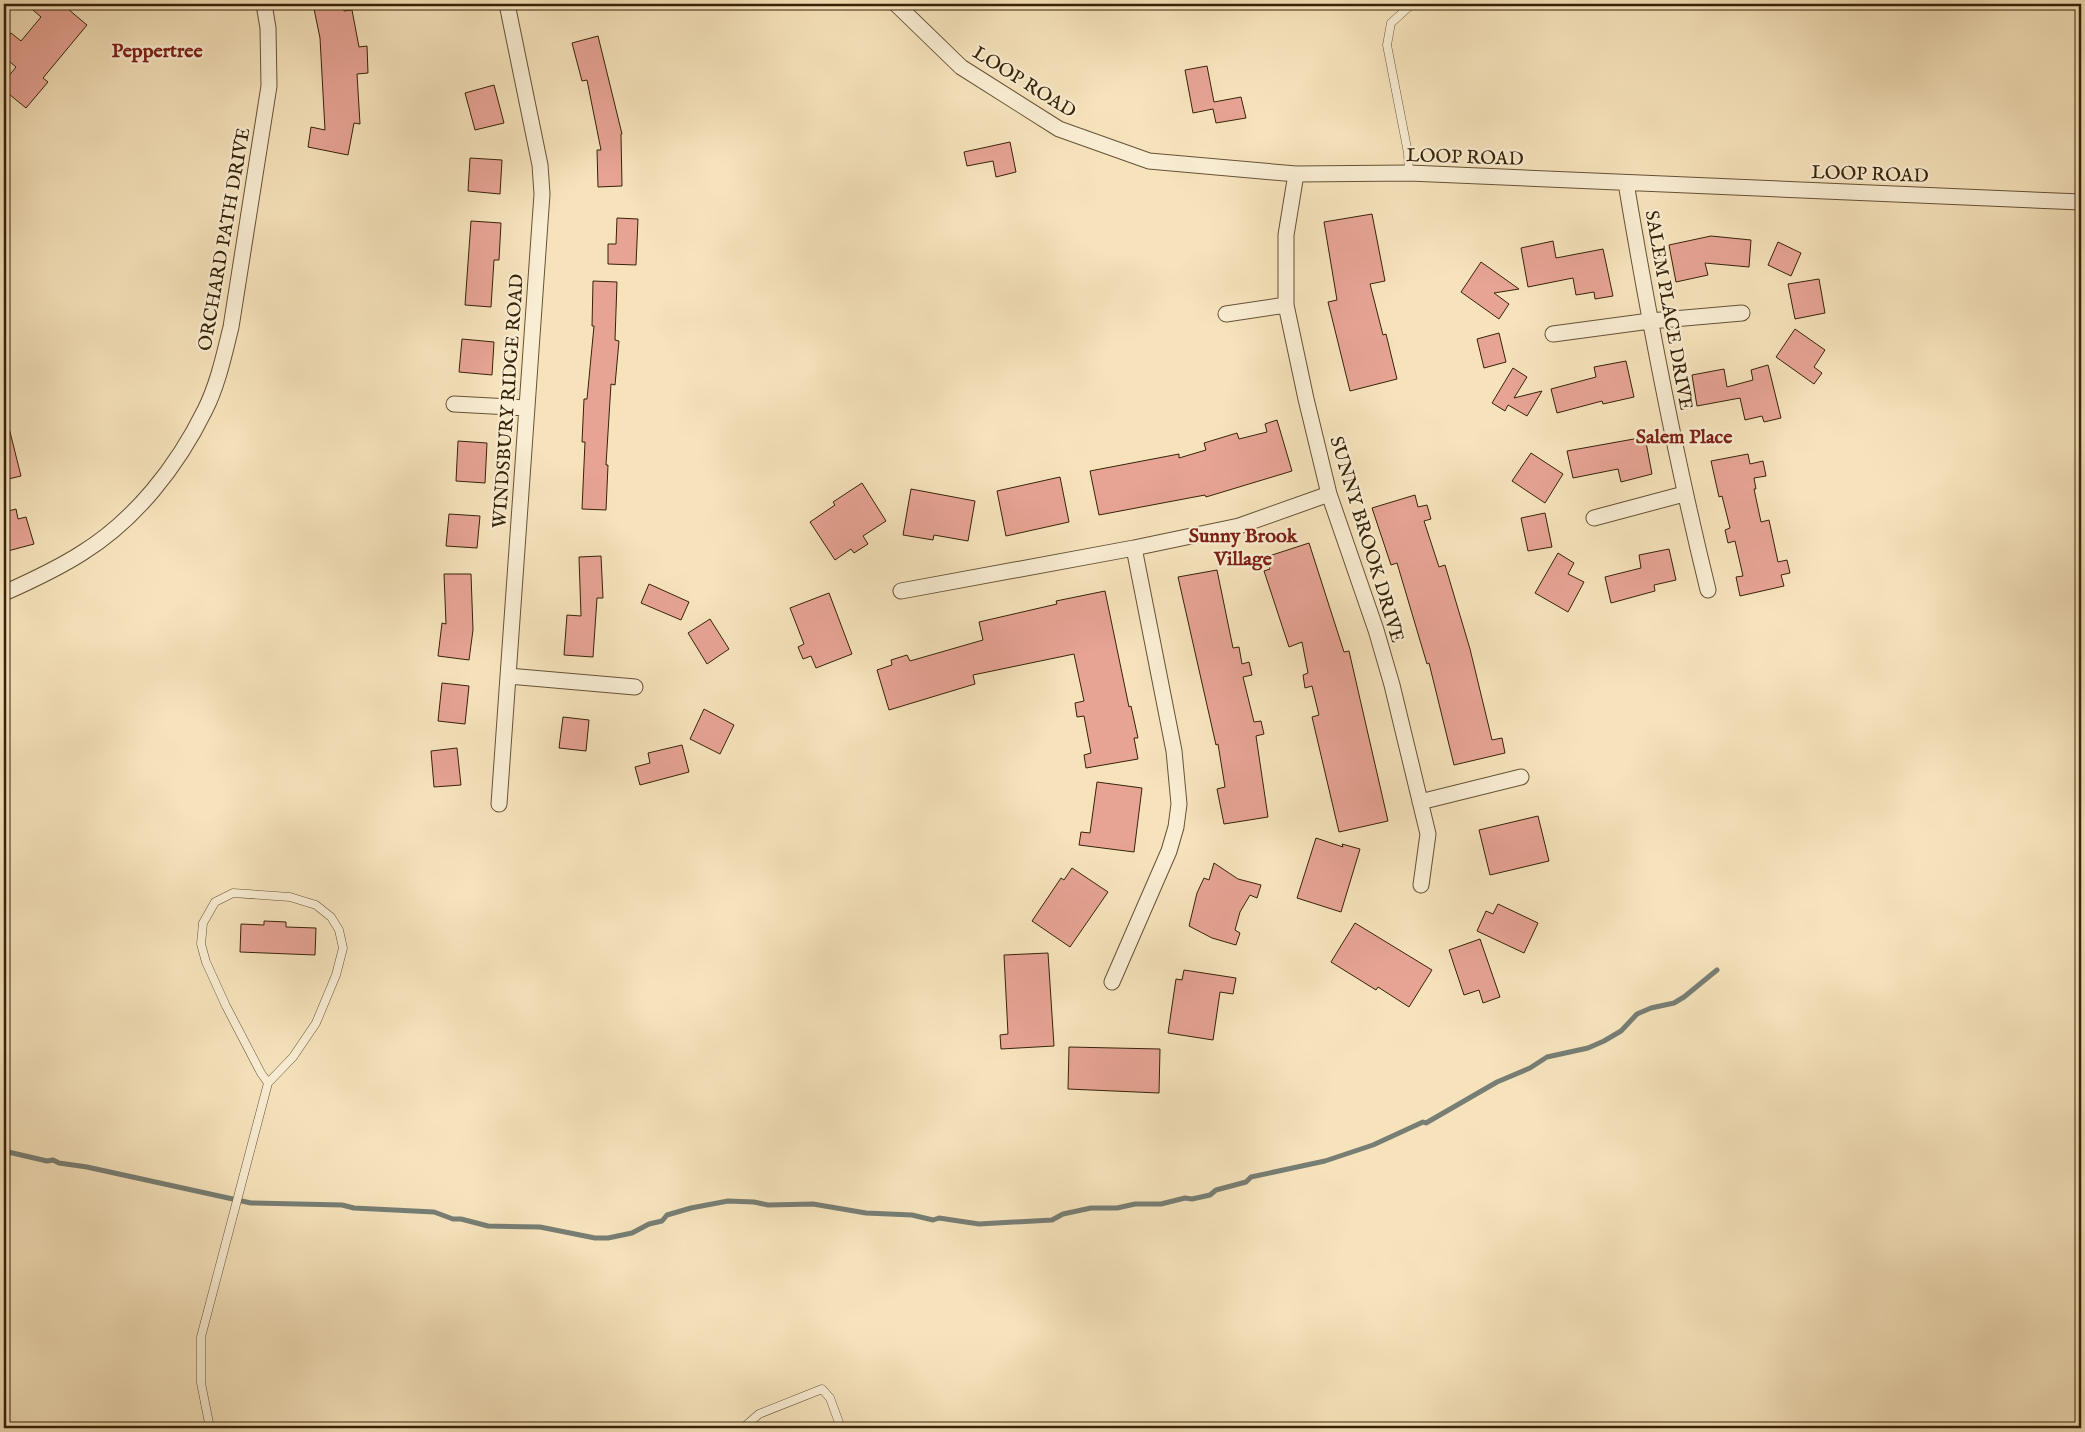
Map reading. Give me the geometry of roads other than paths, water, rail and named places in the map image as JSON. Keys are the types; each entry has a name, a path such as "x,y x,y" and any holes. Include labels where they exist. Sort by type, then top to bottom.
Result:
{"street":[{"name":"ORCHARD PATH DRIVE","path":"4,592 48,573 83,552 122,523 154,491 183,450 206,409 221,366 231,327 269,86 268,28 264,4"},
{"name":"WINDSBURY RIDGE ROAD","path":"499,804 542,194 541,175 507,4"},
{"name":"LOOP ROAD","path":"896,4 961,67 1059,129 1149,161 1296,174 1409,173 2081,202"},
{"name":"SUNNY BROOK DRIVE","path":"1296,174 1286,236 1286,305 1329,494 1376,630 1392,685 1428,834 1421,885"},
{"name":"SALEM PLACE DRIVE","path":"1626,183 1650,321 1684,494 1708,590"},
{"path":"1226,314 1286,305"},
{"path":"1553,334 1650,321 1742,313"},
{"path":"454,404 527,408"},
{"path":"901,591 1134,548 1240,526 1329,494"},
{"path":"1594,518 1684,494"},
{"path":"1112,982 1170,850 1179,804 1174,751 1134,548"},
{"path":"508,676 635,687"},
{"path":"1420,802 1521,777"}],"lane":[{"path":"1409,173 1408,153 1387,45 1391,23 1412,4"},
{"path":"210,1428 201,1383 201,1336 268,1083 293,1057 316,1023 336,975 343,948 339,930 331,917 316,905 290,897 233,893 215,902 203,923 201,944 206,962 226,1006 268,1083"},
{"path":"743,1428 759,1414 822,1389 830,1398 841,1428"}],"waterway":[{"path":"4,1151 251,1203 342,1205 354,1208 434,1212 453,1219 461,1219 488,1226 540,1227 595,1238 608,1238 632,1233 649,1224 662,1221 667,1215 728,1201 754,1202 768,1205 813,1204 866,1213 912,1215 933,1220 939,1218 979,1224 1052,1220 1063,1214 1091,1208 1161,1204 1185,1198 1192,1199 1210,1195 1216,1190 1246,1182 1251,1177 1325,1161 1373,1145 1423,1122 1426,1123 1497,1082 1530,1068 1547,1057 1588,1048 1604,1041 1621,1031 1637,1014 1651,1008 1674,1003 1717,970"}],"district":[{"name":"Peppertree","path":"157,50"},
{"name":"Salem Place","path":"1684,436"},
{"name":"Sunny Brook Village","path":"1243,546"}]}
